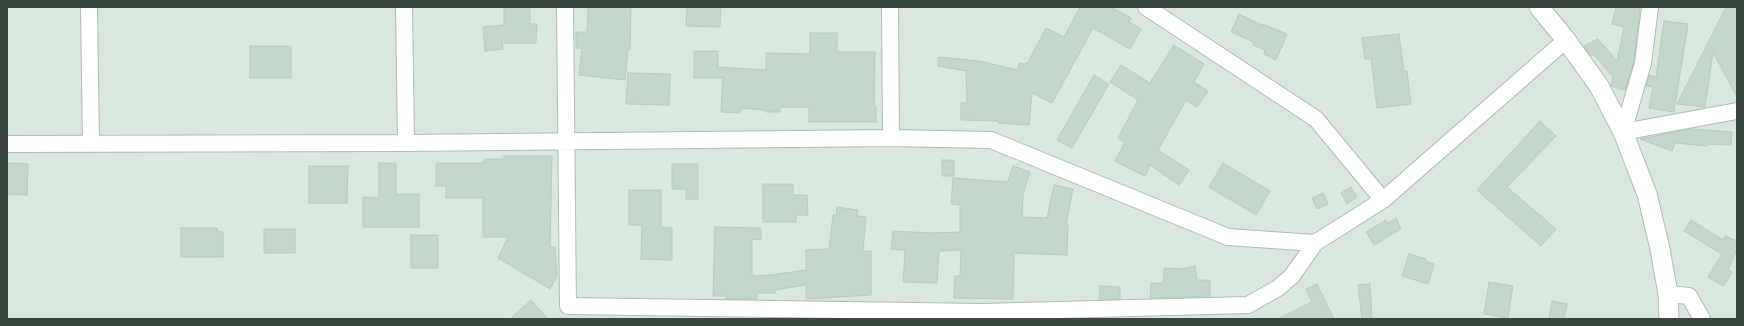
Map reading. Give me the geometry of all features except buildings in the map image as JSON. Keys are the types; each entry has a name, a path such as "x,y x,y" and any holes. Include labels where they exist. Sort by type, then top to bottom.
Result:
{"street":[{"path":"89,7 92,144"},
{"path":"404,7 406,143"},
{"path":"565,7 568,306 982,312 1248,305 1278,288 1287,280 1314,243 1383,200 1566,40"},
{"path":"890,7 891,138"},
{"path":"1146,7 1316,119 1383,200"},
{"path":"1539,7 1566,40 1599,86 1623,132 1647,194 1660,249 1668,294 1669,319"},
{"path":"1623,132 1643,63 1650,7"},
{"path":"1623,132 1737,111"},
{"path":"7,144 406,143 566,140 891,138 991,140 1228,237 1314,243"},
{"path":"1668,294 1689,296 1702,319"}],"shaded area":[{"path":"7,7 1737,7 1737,319 7,319"}]}
